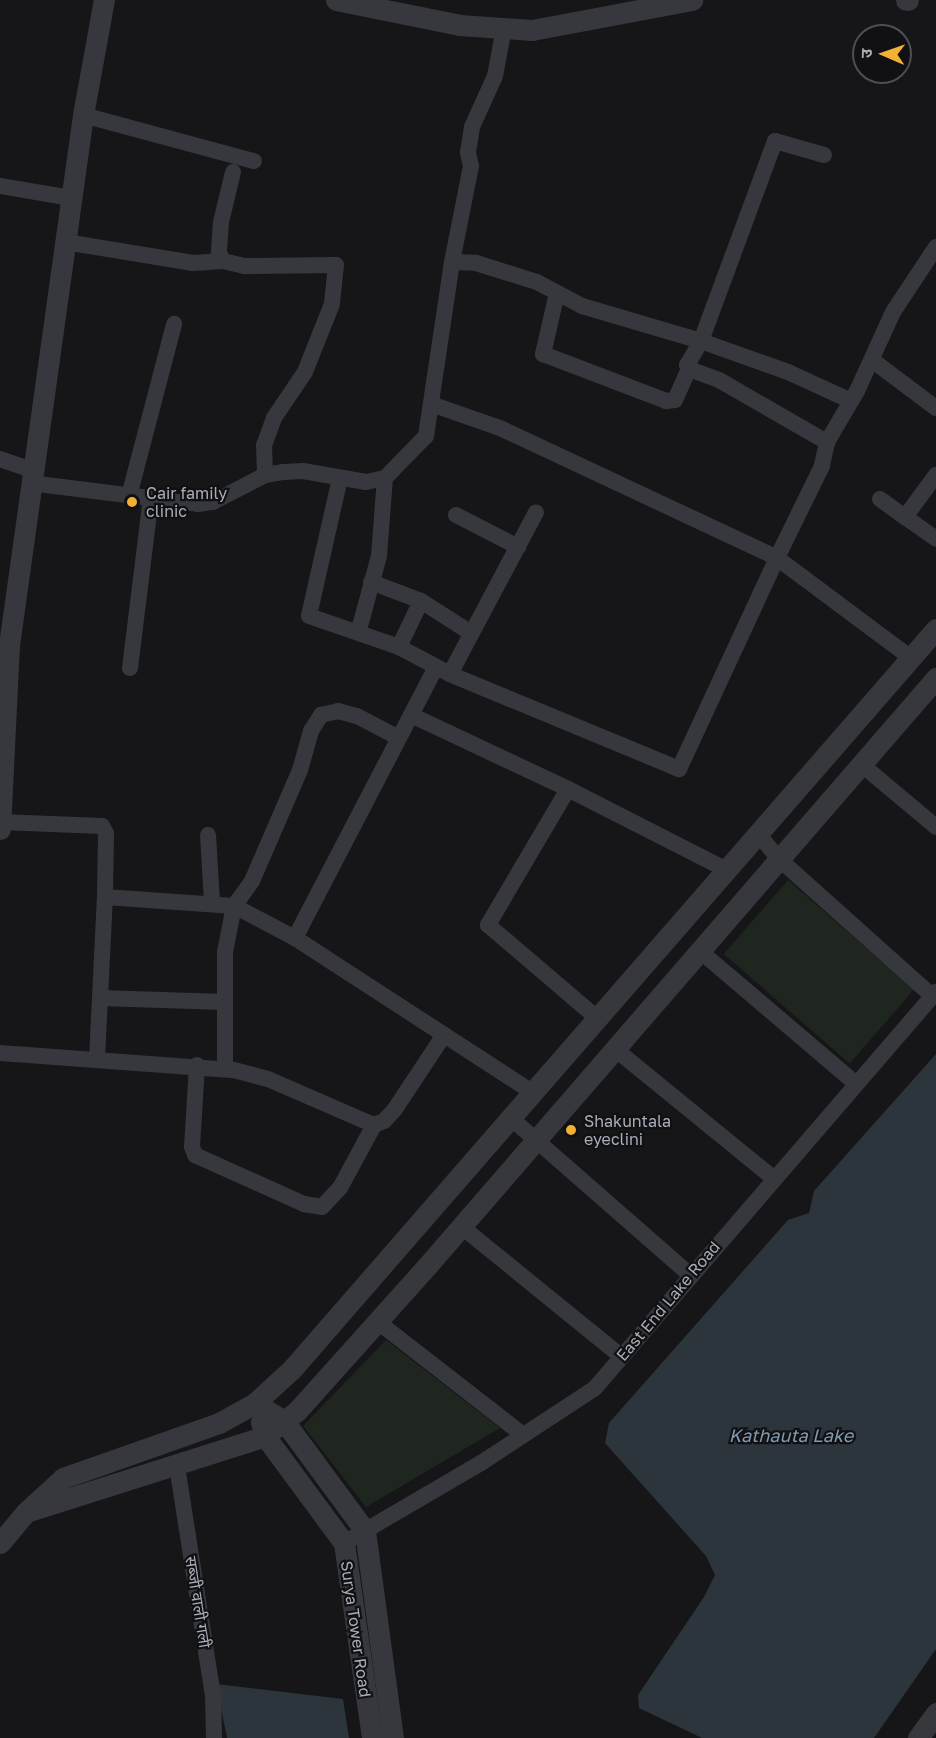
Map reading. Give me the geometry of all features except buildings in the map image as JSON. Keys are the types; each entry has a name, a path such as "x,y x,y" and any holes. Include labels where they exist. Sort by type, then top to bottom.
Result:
{"street":[{"path":"0,829 5,644 83,115 104,0"},
{"path":"336,0 460,25 532,30 578,24 692,0"},
{"path":"0,459 31,477 129,496 213,502 265,475 303,471 366,482 385,478 426,436 452,262 471,166 468,153 472,127 495,76 504,28"},
{"path":"83,115 254,161"},
{"path":"557,293 543,354 666,402 675,400 689,369 687,365 701,341 775,141 824,155"},
{"path":"223,261 219,254 221,222 233,172"},
{"path":"0,186 71,198"},
{"path":"64,242 193,263 223,261 245,266 336,265 332,304 305,372 274,418 264,446 265,475"},
{"path":"340,478 309,616 358,630 399,647 443,671 679,769 822,466 827,442 872,360 893,312 936,247"},
{"path":"452,262 476,263 537,282 582,306 701,341 778,368 851,401"},
{"path":"129,496 174,324"},
{"path":"872,360 936,408"},
{"path":"689,369 719,380 827,442"},
{"path":"431,404 500,428 777,558 910,658"},
{"path":"905,517 936,475"},
{"path":"358,630 379,556 385,478"},
{"path":"130,668 151,498"},
{"path":"880,499 936,539"},
{"path":"295,938 411,715 471,633 536,512"},
{"path":"456,515 518,547"},
{"path":"370,582 421,601 471,633"},
{"path":"399,647 421,601"},
{"path":"0,1543 26,1512 63,1478 219,1423 255,1403 292,1369 512,1119 936,629"},
{"path":"26,1512 266,1436 284,1422 378,1322 462,1227 936,678"},
{"path":"225,1068 225,952 234,906 252,881 321,715 338,711 357,716 399,738"},
{"path":"411,715 568,789 727,870"},
{"path":"861,764 936,827"},
{"path":"568,789 488,925 598,1019"},
{"path":"0,822 102,826 106,833 97,1059"},
{"path":"758,834 779,859 934,994"},
{"path":"208,835 212,903"},
{"path":"105,897 234,906 295,938 534,1093"},
{"path":"700,951 856,1084"},
{"name":"East End Lake Road","path":"344,1543 523,1435 595,1388 773,1178 934,994"},
{"path":"100,998 224,1002"},
{"path":"197,1065 192,1147 195,1155 304,1204 322,1207 340,1188 374,1125 384,1121 395,1108 444,1035"},
{"path":"615,1049 773,1178"},
{"path":"0,1053 225,1068 268,1079 374,1125"},
{"path":"512,1119 690,1275"},
{"path":"462,1227 621,1356"},
{"path":"378,1322 523,1435"},
{"path":"255,1403 284,1422 365,1531 393,1738"},
{"name":"Surya Tower Road","path":"255,1403 266,1436 344,1543 372,1738"},
{"name":"सब्जी वाली गली","path":"177,1466 213,1697 214,1738"},
{"path":"918,1738 936,1713"}],"shaded area":[{"path":"788,880 914,990 850,1064 724,954"},
{"path":"386,1340 500,1428 366,1507 303,1426"}],"water":[{"name":"Kathauta Lake","path":"936,1054 936,1649 874,1738 702,1738 639,1708 638,1695 704,1597 715,1575 706,1556 605,1443 609,1423 788,1220 809,1213 814,1191"},
{"path":"216,1684 343,1699 349,1738 227,1738"}],"place":[{"name":"Cair family clinic","path":"132,502"},
{"name":"Shakuntala eyeclini","path":"571,1130"}]}
